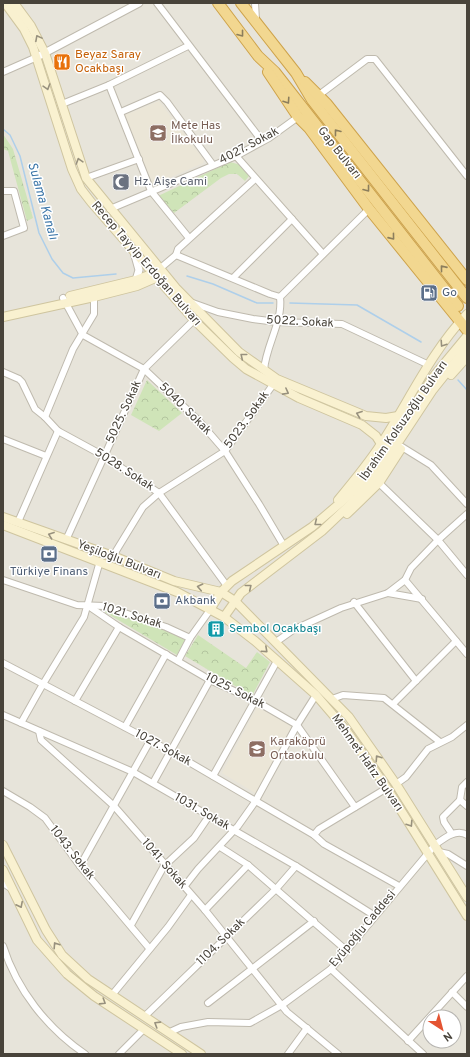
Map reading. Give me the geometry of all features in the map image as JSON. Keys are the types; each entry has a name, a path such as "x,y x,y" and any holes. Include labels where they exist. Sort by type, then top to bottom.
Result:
{"highway":[{"path":"212,3 226,14"},
{"name":"Gap Bulvarı","path":"218,3 258,56 275,72 458,306"},
{"name":"Gap Bulvarı","path":"241,3 296,73 312,100 467,298"},
{"path":"258,56 298,117 309,128 369,209 467,330"},
{"path":"296,73 319,95 467,280"}],"main road":[{"name":"Recep Tayyip Erdoğan Bulvarı","path":"4,3 41,55 62,104 86,178 194,320 233,358 246,368 275,382 366,416 386,418 398,416"},
{"name":"Recep Tayyip Erdoğan Bulvarı","path":"14,3 31,26 41,55 76,179 91,202 133,250 189,301 239,352 264,370 275,382 298,398 362,424 376,436 381,444"},
{"path":"3,317 159,274"},
{"path":"3,311 65,300 94,297 137,286 159,274"},
{"path":"334,509 337,502 357,478 381,444 429,365 467,314"},
{"name":"İbrahim Kolsuzoğlu Bulvarı","path":"224,617 241,593 322,531 358,497 378,474 433,377 467,336"},
{"name":"İbrahim Kolsuzoğlu Bulvarı","path":"210,610 224,589 312,527 353,492 467,347"},
{"path":"322,531 357,507 379,483 429,404 467,357"},
{"name":"Yeşiloğlu Bulvarı","path":"3,517 113,556 174,581 224,589 235,601"},
{"name":"Yeşiloğlu Bulvarı","path":"3,525 100,561 177,592 224,617"},
{"name":"Mehmet Hafız Bulvarı","path":"235,601 349,717 396,784 467,897"},
{"name":"Mehmet Hafız Bulvarı","path":"224,617 316,694 346,730 429,854 467,916"},
{"path":"3,845 46,930 62,956 88,979 201,1054"},
{"path":"3,870 37,940 67,974 94,996 143,1030 182,1054"}],"street":[{"path":"3,72 41,55 139,3"},
{"path":"157,3 188,46 262,141"},
{"path":"255,3 256,21"},
{"path":"62,104 109,85 188,46"},
{"path":"319,95 367,59 375,59 467,176"},
{"path":"109,85 121,112 151,191 189,238"},
{"path":"121,112 160,95 167,102 213,165"},
{"name":"4027. Sokak","path":"110,209 236,156 298,117"},
{"path":"236,156 255,179 324,254"},
{"path":"86,178 138,159"},
{"path":"159,274 176,255 178,249 189,238 255,179"},
{"path":"3,191 14,191 24,228 3,236"},
{"path":"280,297 369,209"},
{"path":"233,278 292,219"},
{"path":"133,250 139,270 136,280"},
{"path":"176,255 280,297"},
{"path":"45,417 73,349 94,314 94,297"},
{"path":"264,370 265,359 282,308 280,297"},
{"path":"65,300 82,335"},
{"name":"5022. Sokak","path":"189,301 218,312 278,322 342,324 429,365"},
{"name":"5025. Sokak","path":"66,540 144,369 194,320"},
{"name":"5040. Sokak","path":"82,335 144,369 199,421 225,451 284,546"},
{"name":"5028. Sokak","path":"3,372 19,378 35,409 58,431 104,456 159,493 224,589"},
{"name":"5023. Sokak","path":"113,556 143,507 159,493 225,451 275,382"},
{"path":"18,522 58,431"},
{"path":"3,439 46,456"},
{"path":"402,447 431,465 467,504"},
{"path":"379,483 438,540 467,575"},
{"path":"276,642 294,630 354,602 388,593 405,580 411,568 438,540 467,514"},
{"path":"21,723 42,684 84,617 100,561"},
{"name":"1021. Sokak","path":"3,580 77,605 104,606 166,626 190,638"},
{"path":"405,580 467,654"},
{"path":"388,593 422,599"},
{"path":"354,602 416,681"},
{"name":"1025. Sokak","path":"87,605 119,627 210,680 254,700 297,725 355,807"},
{"path":"178,661 190,638 210,610"},
{"path":"75,701 119,627"},
{"path":"393,704 456,641"},
{"path":"125,727 166,654"},
{"path":"213,776 277,661"},
{"name":"1027. Sokak","path":"3,663 170,751 255,802 314,835 324,844 399,886"},
{"path":"153,783 210,680"},
{"path":"184,887 198,869 234,831 255,802 297,725 316,694"},
{"path":"332,698 343,695 384,698 440,742"},
{"name":"1031. Sokak","path":"3,715 133,772 296,866 375,916"},
{"path":"396,784 406,778 428,749 452,736 467,725"},
{"name":"1041. Sokak","path":"39,731 41,740 114,806 164,866 227,936 282,1005 338,1054"},
{"path":"80,866 150,741"},
{"path":"452,834 443,818 460,800 462,787 467,782"},
{"path":"314,835 319,829 386,788"},
{"name":"1043. Sokak","path":"3,791 45,818 80,866 132,925 149,948"},
{"path":"460,800 467,806"},
{"path":"132,925 164,866 194,838 209,816"},
{"path":"467,835 464,833 452,834 437,848 467,866"},
{"path":"220,847 248,865 346,950"},
{"name":"Eyüpoğlu Caddesi","path":"170,1032 181,1027 208,1022 250,1023 282,1005 331,969 399,886 429,854 437,848"},
{"path":"205,910 248,865"},
{"name":"1104. Sokak","path":"144,1016 276,889 296,866"},
{"path":"3,883 12,889"},
{"path":"112,995 149,948 168,927 191,895"},
{"path":"208,1003 314,921"},
{"path":"3,946 9,965 32,1003 69,1043 85,1054"},
{"path":"331,969 420,1053"},
{"path":"408,1041 467,976"},
{"path":"452,992 467,1007"},
{"path":"288,1054 307,1028"},
{"path":"119,1054 143,1030"}],"shaded area":[{"path":"3,3 467,3 467,1054 3,1054"},
{"name":"Mete Has İlkokulu","path":"159,101 204,160 203,163 153,185 125,115"},
{"name":"Karaköprü Ortaokulu","path":"257,707 292,726 257,794 222,773"}],"green space":[{"path":"3,134 13,149 33,218 27,221 8,151 3,149"},
{"path":"230,162 241,165 249,176 245,181 237,174 229,174 221,178 174,213 158,196"},
{"path":"147,380 182,413 159,431 131,415"},
{"path":"105,610 165,630 185,640 177,655 103,611"},
{"path":"198,635 246,668 257,652 270,662 252,696 185,656"}],"waterway":[{"name":"Sulama Kanalı","path":"3,129 10,135 20,156 39,233 52,259 63,273 73,278 116,274"},
{"name":"Sulama Kanalı","path":"187,276 213,284 257,303 273,303"},
{"name":"Sulama Kanalı","path":"290,303 357,305 421,342"},
{"name":"Sulama Kanalı","path":"458,380 467,390"}],"place":[{"name":"Beyaz Saray Ocakbaşı","path":"62,62"},
{"name":"Mete Has İlkokulu","path":"158,133"},
{"name":"Hz. Aişe Cami","path":"121,182"},
{"name":"Go","path":"429,293"},
{"name":"Türkiye Finans","path":"49,554"},
{"name":"Akbank","path":"162,601"},
{"name":"Sembol Ocakbaşı","path":"216,629"},
{"name":"Karaköprü Ortaokulu","path":"257,749"}]}
